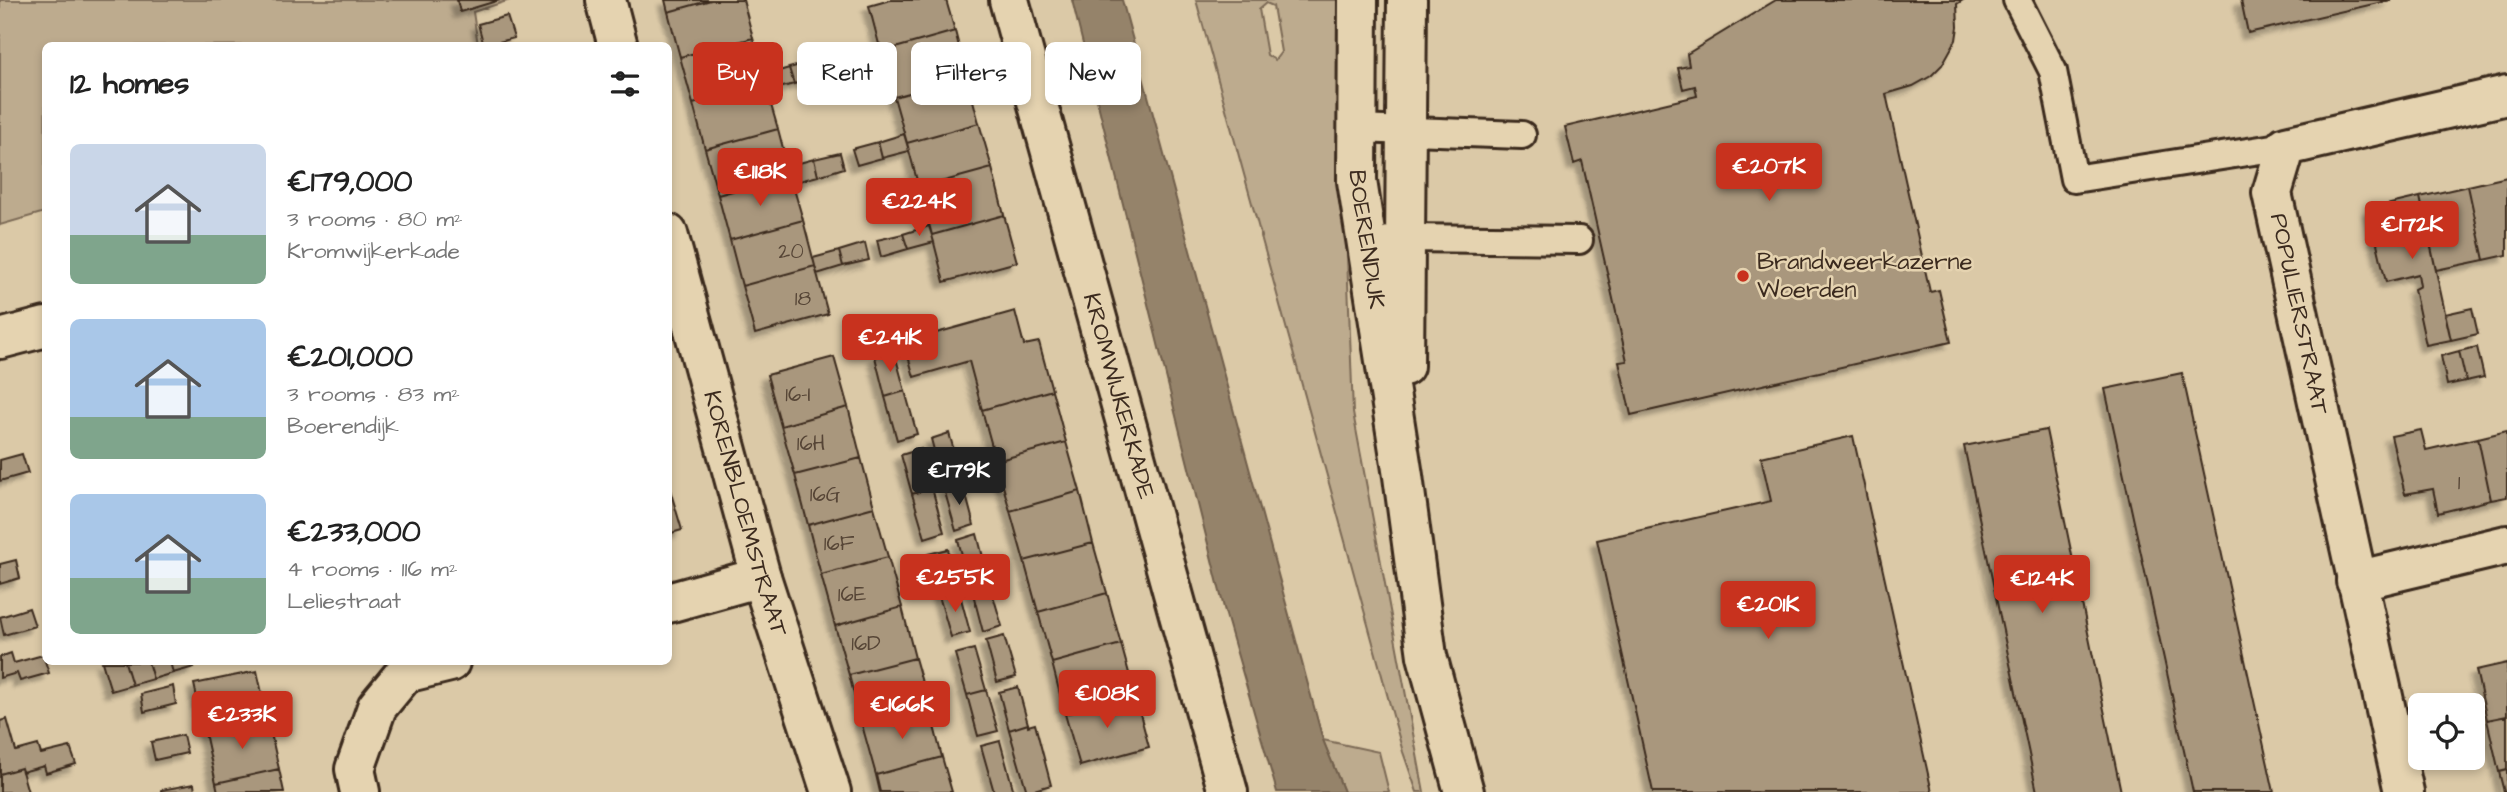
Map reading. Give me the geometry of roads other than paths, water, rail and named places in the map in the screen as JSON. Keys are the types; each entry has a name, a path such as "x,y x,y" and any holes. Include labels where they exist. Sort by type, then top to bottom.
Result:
{"street":[{"path":"606,0 617,42"},
{"name":"KROMWIJKERKADE","path":"1009,0 1228,792"},
{"name":"BOERENDIJK","path":"1359,0 1357,181 1403,477 1427,656 1464,792"},
{"name":"BOERENDIJK","path":"1403,477 1407,0"},
{"path":"2286,146 2507,95"},
{"name":"POPULIERSTRAAT","path":"2286,146 2272,193 2404,792"},
{"name":"KORENBLOEMSTRAAT","path":"672,249 761,577 831,792"},
{"path":"0,339 42,328"},
{"path":"2356,581 2507,545"},
{"path":"672,602 761,577"},
{"path":"360,792 355,769 377,707 405,673 438,665"}],"lane":[{"path":"2017,0 2053,71 2074,179 2286,146"},
{"path":"1356,128 1522,135"},
{"path":"1366,243 1406,238 1579,240"}],"place":[{"name":"Brandweerkazerne Woerden","path":"1743,276"}]}
